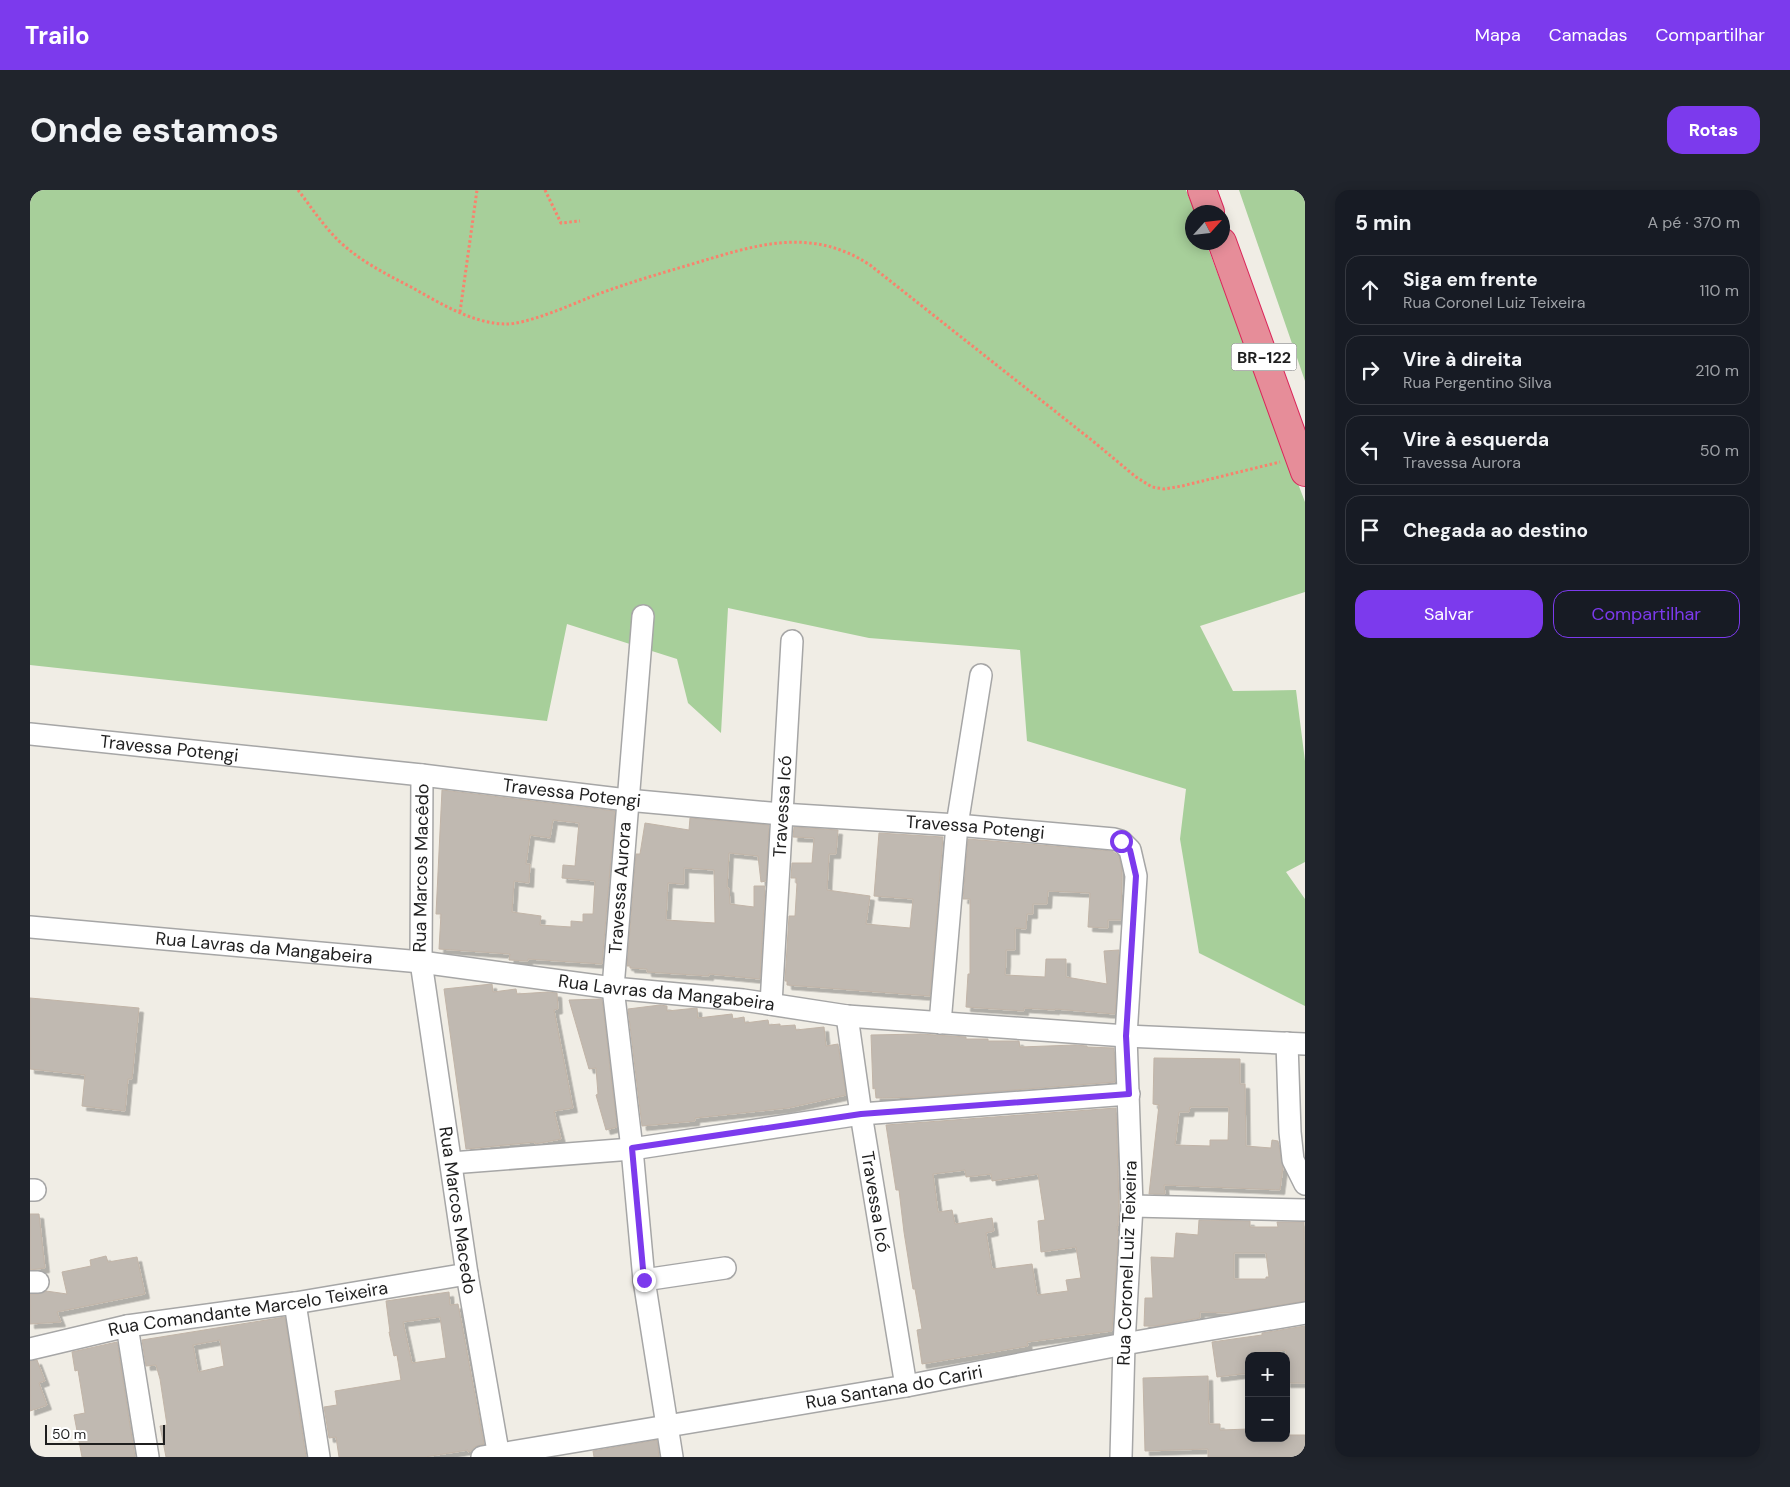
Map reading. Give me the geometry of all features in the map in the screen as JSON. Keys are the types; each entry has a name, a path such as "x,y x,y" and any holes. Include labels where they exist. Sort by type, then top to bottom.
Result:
{"highway":[{"path":"1202,190 1207,205"},
{"name":"BR-122","path":"1225,250 1302,465"}],"street":[{"name":"Travessa Aurora","path":"643,616 613,988 632,1148 644,1280 672,1457"},
{"name":"Travessa Icó","path":"772,1004 792,641"},
{"path":"940,1023 957,825 981,675"},
{"name":"Travessa Potengi","path":"30,734 422,775 627,800 781,814 957,825 1114,839"},
{"name":"Rua Marcos Macêdo","path":"421,962 422,775"},
{"name":"Rua Coronel Luiz Teixeira","path":"1114,839 1121,841 1130,850 1136,876 1126,1036 1132,1206 1124,1344 1121,1457"},
{"name":"Rua Lavras da Mangabeira","path":"30,927 421,962 613,988 743,1000 847,1016 1126,1036 1296,1044"},
{"name":"Rua Marcos Macedo","path":"421,962 493,1456"},
{"name":"Travessa Icó","path":"847,1016 861,1114 906,1386"},
{"path":"1296,1044 1290,1132 1293,1160 1305,1184"},
{"path":"451,1163 632,1148 861,1114 1129,1094"},
{"path":"1132,1206 1305,1210"},
{"path":"644,1280 725,1268"},
{"name":"Rua Comandante Marcelo Teixeira","path":"30,1349 127,1326 295,1303 467,1274"},
{"path":"295,1303 319,1457"},
{"name":"Rua Santana do Cariri","path":"493,1456 906,1386 1124,1344 1305,1313"},
{"path":"127,1326 148,1457"}],"path":[{"path":"298,190 326,227 342,243 366,262 460,312 486,322 508,325 562,308 623,284 768,243 814,243 836,247 855,255 870,265 1094,442 1136,478 1152,487 1164,489 1302,465"},
{"path":"460,312 477,190"},
{"path":"545,190 561,223 580,221"}],"green space":[{"path":"30,190 1186,190 1192,205 1185,205 1185,250 1209,250 1305,502 1305,592 1200,626 1233,691 1296,690 1305,761 1305,862 1286,872 1305,899 1305,1006 1199,953 1180,839 1186,789 1027,741 1020,650 869,638 728,608 721,733 688,703 677,659 567,624 547,721 30,665"},
{"path":"1239,190 1305,190 1305,381"}],"building":[{"path":"442,790 615,811 602,964 528,959 528,961 509,960 510,954 439,949 441,914 436,914","holes":["553,820 579,823 575,866 563,865 562,878 595,881 593,914 583,914 583,922 571,921 571,927 540,925 541,916 512,912 514,881 529,883 530,864 526,864 530,835 550,838"]},
{"path":"690,818 769,825 766,881 761,882 758,856 729,853 727,888 729,888 730,904 754,907 754,886 765,886 760,979 709,974 709,976 647,972 647,969 630,968 630,966 627,966 636,854 640,854 645,823 689,830","holes":["684,868 714,870 715,923 666,920 668,883 684,884"]},
{"path":"794,827 838,830 836,854 829,854 827,890 870,896 866,924 910,928 913,899 874,896 879,833 943,837 930,996 787,985 787,981 785,981 789,916 795,916 797,883 796,878 791,878 792,863 812,863 814,838 793,837"},
{"path":"968,839 1112,851 1119,856 1122,871 1121,920 1108,920 1108,928 1088,927 1090,893 1048,891 1047,904 1033,904 1033,914 1027,914 1026,929 1015,928 1015,950 1006,950 1005,975 1045,977 1046,959 1066,959 1066,977 1107,984 1104,951 1119,950 1115,1014 1055,1009 1024,1008 1024,1011 966,1007 968,974 970,974 970,899 963,899"},
{"path":"492,984 493,992 516,989 517,994 557,993 558,1009 554,1010 573,1108 554,1111 561,1139 535,1144 535,1142 466,1149 444,989"},
{"path":"30,998 139,1008 132,1079 128,1079 125,1111 82,1106 85,1075 30,1069"},
{"path":"602,999 617,1127 606,1130 596,1095 598,1094 596,1068 589,1069 569,1000"},
{"path":"660,1005 667,1006 667,1011 697,1008 698,1018 732,1014 733,1019 744,1017 745,1023 768,1020 769,1025 795,1025 796,1030 824,1027 826,1046 838,1044 846,1095 788,1108 695,1118 695,1121 642,1126 628,1009"},
{"path":"920,1034 966,1037 966,1039 988,1039 988,1041 1019,1041 1020,1047 1075,1045 1114,1048 1115,1082 925,1097 876,1098 875,1088 873,1089 871,1035"},
{"path":"1154,1058 1240,1059 1240,1084 1245,1084 1246,1146 1271,1148 1272,1140 1278,1141 1283,1167 1280,1190 1164,1185 1165,1194 1149,1194 1159,1105 1153,1104","holes":["1190,1107 1229,1107 1228,1140 1210,1140 1210,1146 1175,1145 1179,1112 1189,1112"]},
{"path":"1116,1108 1119,1206 1112,1331 1027,1342 1028,1346 922,1364 917,1330 922,1329 915,1289 913,1289 899,1190 896,1190 886,1125","holes":["965,1170 966,1177 991,1174 992,1181 1038,1174 1045,1220 1038,1221 1041,1252 1076,1247 1081,1278 1066,1280 1068,1291 1037,1295 1032,1264 992,1269 986,1233 994,1231 992,1218 955,1224 952,1210 938,1212 933,1174"]},
{"path":"30,1214 39,1214 45,1268 30,1270"},
{"path":"1199,1220 1250,1221 1250,1227 1278,1227 1277,1222 1304,1222 1305,1301 1232,1313 1200,1312 1200,1318 1155,1326 1144,1326 1145,1298 1153,1298 1151,1257 1174,1258 1176,1233 1198,1235","holes":["1234,1253 1266,1253 1269,1277 1266,1277 1266,1279 1234,1279"]},
{"path":"106,1256 108,1262 137,1257 145,1294 57,1312 61,1322 30,1324 30,1294 46,1291 67,1294 62,1272 91,1266 90,1260"},
{"path":"449,1292 450,1305 458,1304 484,1444 474,1447 468,1452 468,1450 425,1457 339,1457 336,1437 329,1438 324,1407 337,1405 335,1391 401,1380 397,1355 394,1356 389,1332 386,1301","holes":["440,1317 446,1358 412,1363 403,1322"]},
{"path":"285,1317 306,1457 166,1457 160,1426 167,1425 160,1379 156,1365 146,1366 142,1340","holes":["220,1340 224,1366 198,1372 193,1345"]},
{"path":"1305,1326 1305,1383 1290,1383 1290,1352 1286,1352 1286,1350 1245,1352 1245,1374 1217,1377 1212,1342 1262,1335 1262,1333"},
{"path":"117,1342 135,1457 82,1457 74,1415 85,1413 78,1370 75,1371 72,1352"},
{"path":"37,1360 45,1381 39,1383 47,1405 30,1411 30,1361"},
{"path":"1208,1376 1209,1424 1220,1424 1220,1430 1245,1429 1245,1442 1290,1442 1290,1435 1305,1435 1305,1457 1208,1457 1208,1449 1145,1451 1143,1378"},
{"path":"657,1440 659,1457 594,1457 593,1451"}],"route":[{"path":"644,1280 632,1148 861,1114 1129,1094 1126,1036 1136,876 1130,850 1121,841"}]}
